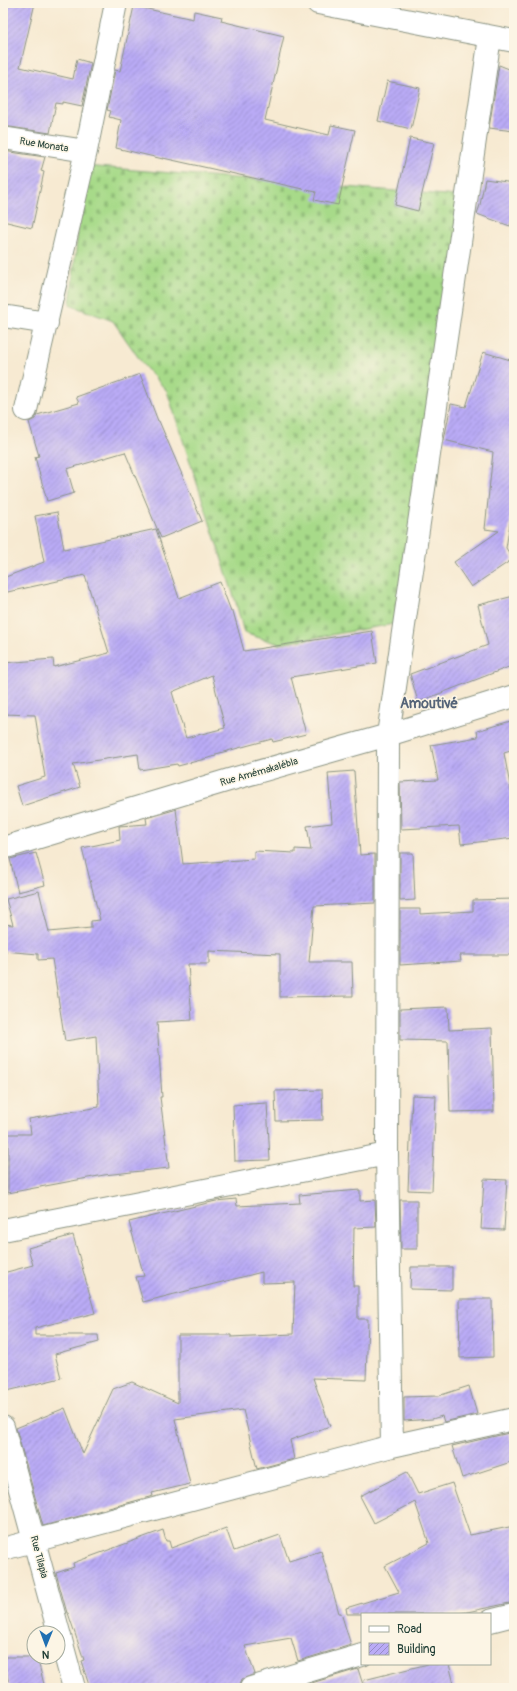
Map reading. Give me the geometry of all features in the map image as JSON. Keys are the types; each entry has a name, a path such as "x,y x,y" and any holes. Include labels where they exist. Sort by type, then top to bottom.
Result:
{"street":[{"path":"26,410 86,151 116,3"},
{"path":"318,3 514,41"},
{"path":"392,1446 387,1154 388,735 490,37"},
{"name":"Rue Monata","path":"3,138 86,151"},
{"path":"3,316 47,323"},
{"name":"Rue Amémakalébla","path":"3,848 229,780 388,735 514,696"},
{"path":"3,1230 387,1154"},
{"path":"3,1549 392,1446 514,1419"},
{"name":"Rue Tilapia","path":"3,1427 74,1688"},
{"path":"491,1621 514,1615"},
{"path":"250,1688 361,1655"}],"green space":[{"path":"85,166 470,197 405,622 279,644 244,633 236,603 167,391 145,367 113,321 70,305"}],"building":[{"path":"3,3 35,3 20,67 73,79 77,59 91,63 82,106 63,102 63,104 56,103 50,133 3,126"},
{"path":"134,6 193,19 194,11 222,17 221,21 284,36 265,120 329,135 331,125 355,130 338,205 314,200 316,192 116,148 121,120 109,117 111,111 107,110 115,70 120,71"},
{"path":"499,65 514,71 514,131 489,128"},
{"path":"387,81 420,88 411,129 378,121"},
{"path":"410,138 434,143 418,211 395,205"},
{"path":"3,151 45,157 41,171 44,172 32,228 3,221"},
{"path":"485,179 514,183 514,213 510,226 477,214"},
{"path":"483,352 514,361 514,499 506,548 513,559 471,587 454,562 499,531 485,529 493,452 444,440 451,404 466,407"},
{"path":"140,374 158,421 202,521 161,538 125,452 67,469 74,493 47,501 35,457 39,456 29,422 35,419 37,415 79,403 76,397"},
{"path":"57,512 64,549 156,529 179,598 220,582 231,611 233,611 244,651 372,631 377,663 291,677 306,734 273,742 272,739 178,766 177,764 140,770 138,754 73,764 80,787 22,806 16,786 45,777 35,715 3,714 3,663 53,659 54,667 109,653 85,575 3,593 3,578 44,562 35,516","holes":["212,675 225,728 186,738 172,692"]},
{"path":"514,596 514,665 418,702 410,674 488,645 478,605"},
{"path":"514,720 514,750 504,753 511,791 514,791 514,838 461,844 459,826 401,829 400,782 438,780 431,745 478,737 477,731"},
{"path":"354,771 360,855 375,854 375,903 314,906 309,962 352,962 353,996 280,997 280,954 209,951 209,964 188,964 192,1020 157,1022 162,1097 160,1097 169,1168 104,1175 8,1193 8,1134 31,1134 29,1119 99,1107 96,1036 65,1041 52,959 38,960 38,954 3,951 3,924 13,925 6,899 39,891 49,932 91,928 91,921 100,920 82,848 120,840 119,826 147,824 146,818 176,809 183,864 254,859 254,851 295,853 295,849 311,850 307,826 332,823 328,773"},
{"path":"36,853 45,885 18,892 10,859"},
{"path":"400,853 413,853 415,900 400,901"},
{"path":"514,899 514,955 460,955 461,961 400,965 400,909 420,909 420,914 473,911 473,900"},
{"path":"448,1007 449,1030 492,1028 494,1111 450,1112 448,1041 400,1040 400,1009"},
{"path":"322,1090 323,1120 276,1121 275,1091"},
{"path":"412,1095 436,1096 432,1191 408,1190"},
{"path":"267,1103 270,1160 235,1161 233,1105"},
{"path":"484,1179 507,1180 504,1230 481,1229"},
{"path":"360,1190 360,1201 375,1200 376,1227 354,1228 353,1286 358,1286 358,1319 368,1319 366,1380 313,1378 330,1426 290,1440 294,1459 257,1469 243,1410 175,1419 190,1484 152,1493 153,1496 43,1526 16,1428 65,1408 83,1454 113,1389 132,1382 178,1403 178,1335 231,1335 231,1337 293,1334 295,1282 262,1283 262,1272 143,1302 136,1277 144,1276 129,1222 216,1201 236,1199 237,1206 300,1203 299,1195"},
{"path":"400,1200 417,1200 417,1249 401,1249"},
{"path":"73,1235 95,1313 35,1328 35,1335 98,1335 99,1342 55,1354 61,1378 3,1392 3,1273 33,1265 28,1248"},
{"path":"411,1267 452,1267 452,1290 410,1289"},
{"path":"459,1299 492,1299 493,1357 460,1358"},
{"path":"469,1386 477,1414 444,1422 442,1416 432,1419 404,1421 404,1397 438,1396"},
{"path":"509,1433 514,1450 514,1461 462,1478 452,1446"},
{"path":"407,1472 418,1494 452,1483 470,1535 514,1526 514,1602 463,1613 347,1614 346,1608 399,1592 385,1566 429,1543 415,1502 374,1523 360,1496"},
{"path":"226,1528 234,1551 280,1535 289,1561 321,1551 339,1613 341,1613 351,1645 298,1661 291,1638 245,1646 255,1674 242,1679 239,1688 90,1688 81,1661 84,1660 67,1613 56,1573 74,1567 73,1563 163,1530 166,1541 169,1541 171,1548"},
{"path":"3,1657 26,1657 26,1665 39,1665 45,1688 10,1688"},
{"path":"424,1665 449,1665 455,1688 365,1688 364,1680"},
{"path":"358,1669 364,1688 306,1688 305,1685"}],"district":[{"name":"Amoutivé","path":"429,703"}]}
